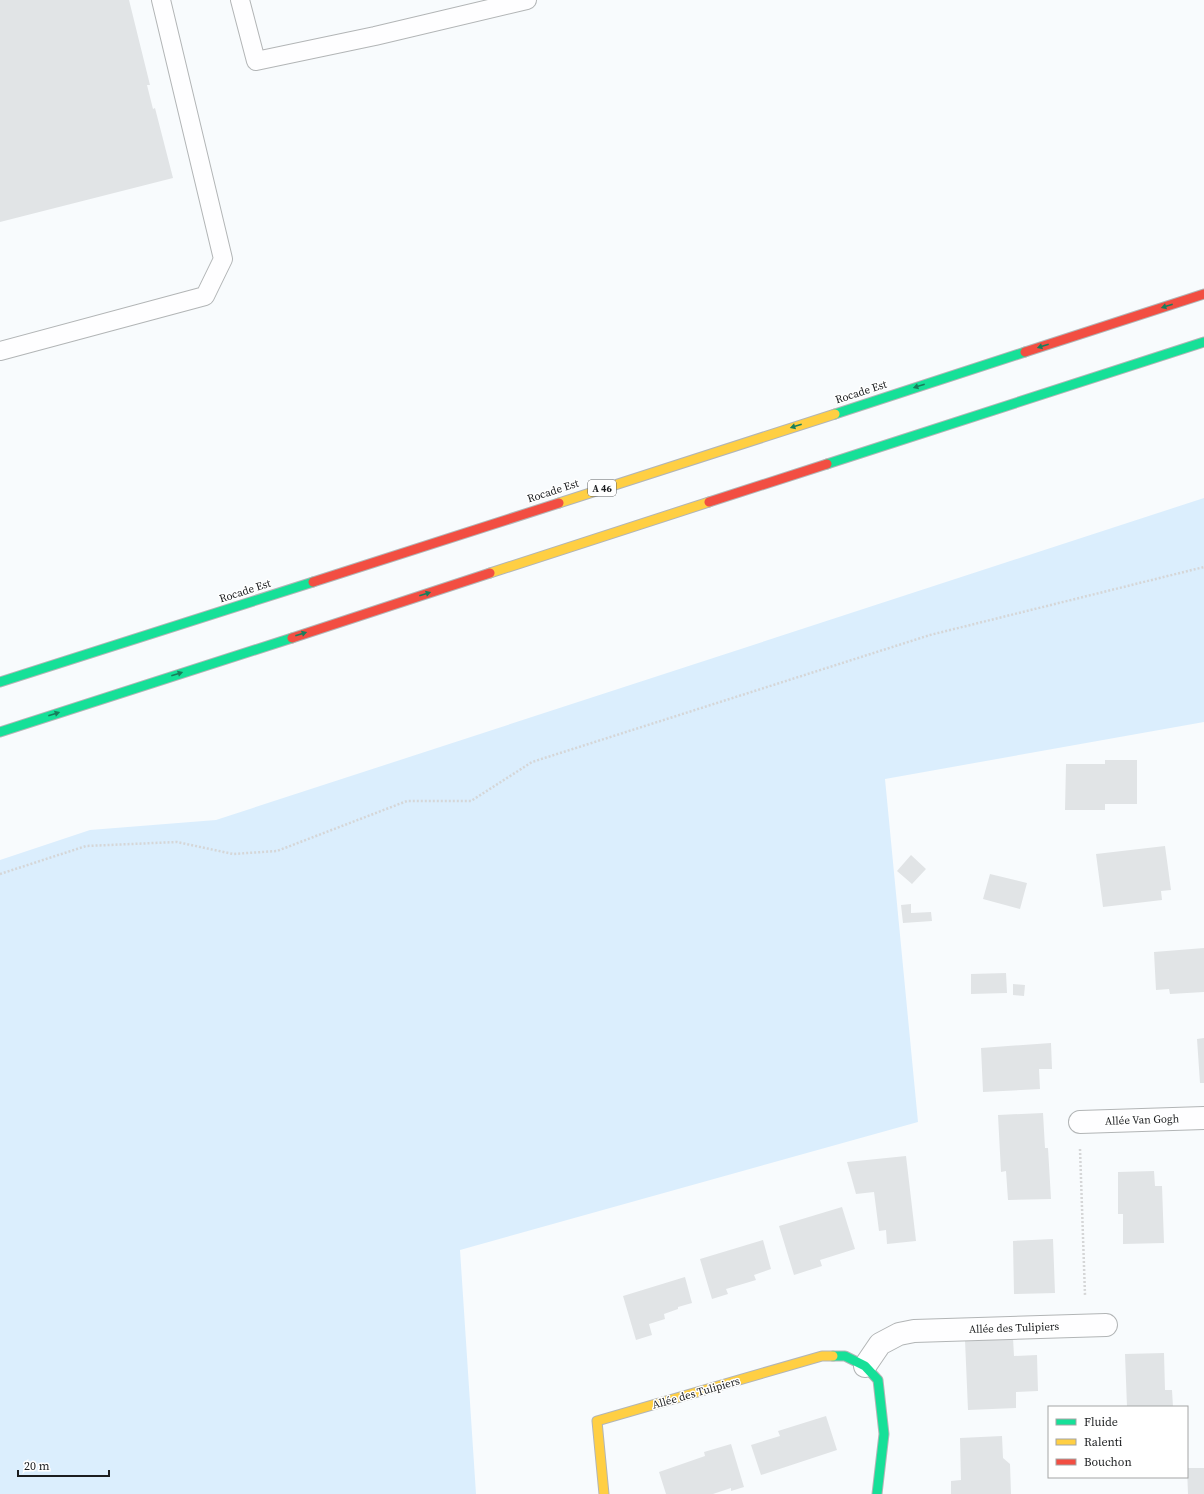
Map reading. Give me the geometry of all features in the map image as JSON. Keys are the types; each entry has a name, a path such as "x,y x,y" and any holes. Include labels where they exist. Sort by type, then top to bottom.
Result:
{"main road":[{"name":"Rocade Est","path":"0,682 1204,294"},
{"path":"0,732 1204,342"},
{"name":"Allée des Tulipiers","path":"604,1494 597,1421 822,1356 846,1356 865,1366 878,1380 884,1434 877,1494"}],"street":[{"name":"Allée Van Gogh","path":"1080,1122 1204,1118"},
{"name":"Allée des Tulipiers","path":"865,1366 880,1344 899,1334 914,1331 1106,1325"}],"lane":[{"path":"0,351 206,296 224,259 161,0"},
{"path":"240,0 256,61 375,36 527,0"}],"path":[{"path":"0,874 86,846 177,842 233,854 277,851 407,801 471,801 532,762 930,635 1204,567"},
{"path":"1080,1122 1085,1294"}],"shaded area":[{"path":"1204,498 1204,722 885,779 918,1122 460,1250 476,1494 0,1494 0,860 90,830 216,820"}],"building":[{"path":"0,0 129,0 150,85 147,85 153,109 155,108 173,178 0,222"},
{"path":"1105,760 1137,760 1137,804 1105,804 1105,810 1065,810 1066,764 1105,764"},
{"path":"1165,846 1171,890 1161,891 1162,900 1103,907 1096,854"},
{"path":"911,855 926,869 912,884 897,871"},
{"path":"990,874 1027,883 1020,909 983,899"},
{"path":"911,904 911,913 931,912 932,921 903,923 901,905"},
{"path":"1204,948 1204,992 1170,994 1169,989 1156,990 1154,952"},
{"path":"1006,973 1007,993 971,994 971,974"},
{"path":"1013,984 1025,985 1024,996 1013,995"},
{"path":"1204,1038 1204,1083 1200,1083 1197,1039"},
{"path":"1051,1043 1052,1069 1039,1069 1040,1089 983,1092 981,1048"},
{"path":"1043,1113 1045,1148 1048,1148 1051,1199 1008,1200 1006,1171 1001,1172 998,1115"},
{"path":"906,1156 916,1241 887,1244 886,1230 879,1231 874,1192 856,1194 847,1162"},
{"path":"1154,1171 1155,1186 1162,1186 1164,1243 1123,1244 1123,1214 1118,1214 1118,1172"},
{"path":"842,1207 855,1249 820,1260 822,1266 794,1275 779,1226"},
{"path":"1053,1239 1055,1293 1014,1294 1013,1241"},
{"path":"763,1240 771,1269 754,1275 756,1280 726,1289 728,1294 712,1299 700,1259"},
{"path":"685,1277 692,1303 678,1307 678,1309 664,1314 665,1319 649,1324 652,1335 636,1340 623,1296"},
{"path":"1013,1338 1014,1356 1037,1355 1038,1391 1016,1392 1016,1408 968,1410 965,1340"},
{"path":"1164,1353 1165,1390 1172,1390 1173,1406 1127,1406 1125,1354"},
{"path":"826,1416 837,1450 761,1475 751,1445 780,1436 778,1431"},
{"path":"1002,1436 1003,1458 1010,1464 1011,1494 951,1494 951,1481 961,1480 960,1438"},
{"path":"731,1444 744,1487 731,1491 731,1488 713,1494 666,1494 659,1472 705,1456 704,1452"},
{"path":"1188,1468 1204,1468 1204,1494 1188,1494"}],"traffic: fast":[{"path":"827,464 1204,342"},
{"path":"835,414 1025,352"},
{"path":"0,682 313,582"},
{"path":"0,732 292,638"},
{"path":"833,1356 845,1356 865,1366 878,1380 884,1434 877,1494"}],"traffic: slow":[{"path":"559,503 835,414"},
{"path":"490,573 709,502"},
{"path":"604,1494 597,1421 822,1356 833,1356"}],"traffic: jam":[{"path":"1025,352 1204,294"},
{"path":"709,502 827,464"},
{"path":"313,582 559,503"},
{"path":"292,638 490,573"}]}
